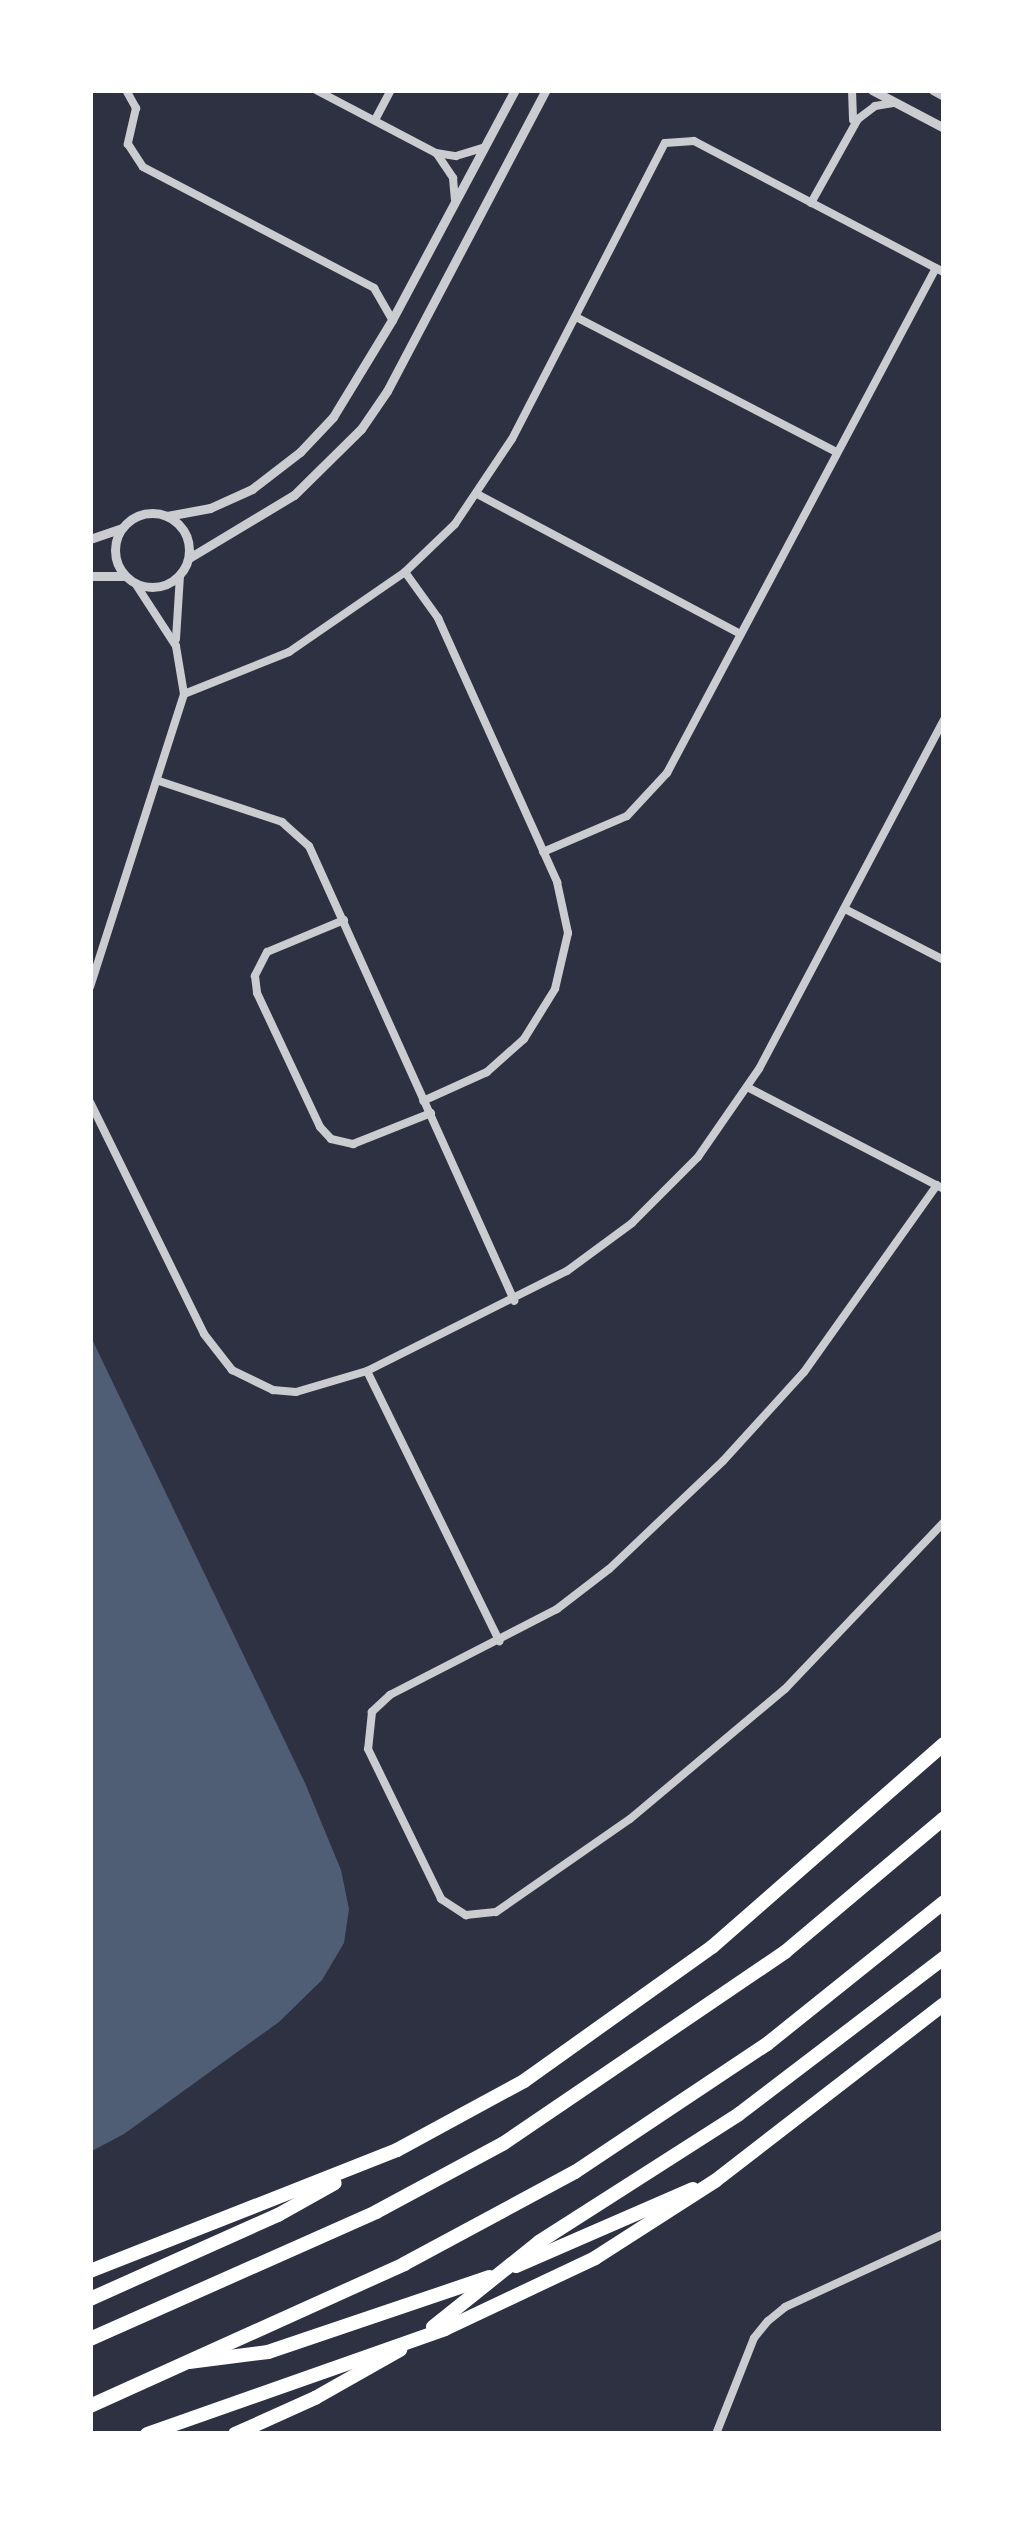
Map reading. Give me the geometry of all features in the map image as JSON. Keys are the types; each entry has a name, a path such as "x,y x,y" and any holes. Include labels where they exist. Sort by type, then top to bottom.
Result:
{"highway":[{"path":"90,2270 353,2169 482,2107 616,2020 775,1896 944,1744"},
{"path":"90,2338 376,2212 504,2143 785,1952 944,1818"},
{"path":"90,2406 404,2264 575,2172 767,2044 944,1903"},
{"path":"236,2434 378,2364 438,2324 539,2242 740,2114 944,1958"},
{"path":"147,2434 445,2329 595,2258 715,2181 944,2004"},
{"path":"90,2299 278,2216 353,2169"},
{"path":"184,2362 252,2356 406,2308 715,2181"},
{"path":"170,2434 236,2401"}],"street":[{"path":"126,90 136,108 128,144 143,166 374,288 392,320"},
{"path":"316,90 436,153 456,156 484,148"},
{"path":"375,120 391,90"},
{"path":"90,539 122,528 143,514 167,516 223,503 282,469 340,407 515,90"},
{"path":"189,557 294,495 361,429 387,391 546,90"},
{"path":"851,127 852,90"},
{"path":"872,90 944,128"},
{"path":"933,90 944,96"},
{"path":"812,203 851,127 866,112 896,103"},
{"path":"184,694 289,652 405,572 479,495 576,317 658,152 674,139 694,141 940,270 835,452 654,791 611,826 542,852"},
{"path":"436,153 453,178 455,199"},
{"path":"576,317 835,452"},
{"path":"479,495 739,633"},
{"path":"90,987 184,694 176,646 180,576 189,557 188,538 167,516"},
{"path":"122,528 115,547 130,580 176,646"},
{"path":"405,572 437,618 565,904 568,933 555,989 533,1027 504,1059 423,1101"},
{"path":"90,575 158,587 180,576"},
{"path":"90,1102 204,1334 232,1370 251,1382 296,1392 318,1390 367,1371 514,1301 589,1256 653,1205 698,1157 749,1088 944,719"},
{"path":"159,781 266,815 297,832 318,862 514,1301"},
{"path":"845,909 944,960"},
{"path":"344,920 267,952 255,976 257,993 320,1127 331,1139 361,1142 430,1113"},
{"path":"749,1088 941,1187 829,1341 737,1447 609,1570 556,1609 390,1695 367,1724 368,1750 441,1899 466,1915 496,1912 710,1756 785,1689 944,1522"},
{"path":"367,1371 499,1641"},
{"path":"716,2434 754,2338 768,2321 785,2307 944,2234"}],"water":[{"path":"90,1335 305,1783 341,1870 349,1909 344,1943 322,1980 279,2022 124,2134 90,2152"}]}
